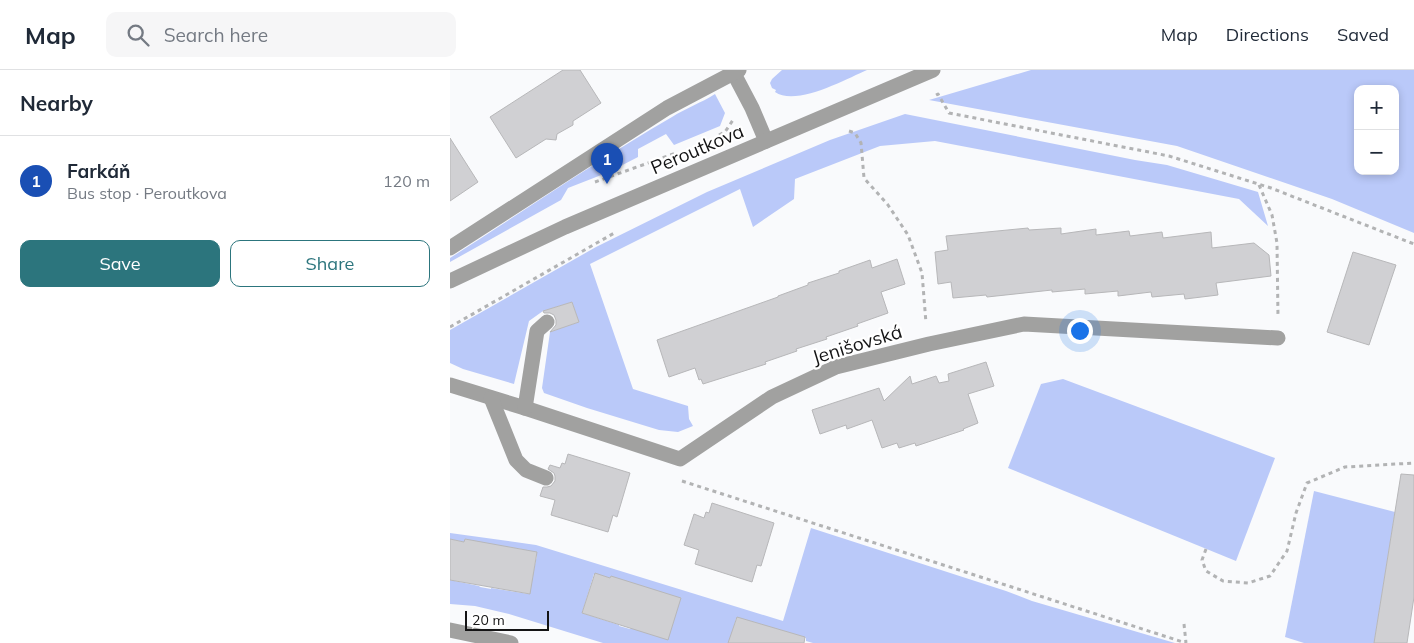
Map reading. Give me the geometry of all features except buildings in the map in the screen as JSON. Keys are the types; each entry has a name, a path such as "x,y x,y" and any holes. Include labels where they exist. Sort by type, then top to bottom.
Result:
{"street":[{"name":"Peroutkova","path":"450,281 565,227 933,70"},
{"path":"450,248 667,108 735,71 766,141"},
{"path":"525,408 538,331 547,322"},
{"name":"Jenišovská","path":"450,385 680,459 772,397 836,368 929,344 1024,324 1278,338"},
{"path":"492,398 516,460 526,470 546,478"},
{"path":"450,630 511,643"}],"path":[{"path":"929,97 938,94 949,113 1169,156 1259,185 1414,244"},
{"path":"855,126 846,130 855,133 861,143 864,178 888,205 908,235 922,273 929,344"},
{"path":"1259,185 1272,215 1277,243 1278,338"},
{"path":"450,327 616,231"},
{"path":"1206,549 1202,560 1206,571 1223,581 1248,583 1270,576 1287,551 1296,513 1307,483 1345,467 1414,462"},
{"path":"677,480 1186,643 1184,624"}],"shaded area":[{"path":"782,70 867,70 821,90 808,94 784,96 775,92 776,90 772,88 770,83"},
{"path":"1031,70 1414,70 1414,233 1332,199 1177,146 929,100"},
{"path":"715,94 725,113 720,126 674,145 666,134 638,149 638,157 609,172 568,188 561,200 450,262 450,258 588,169 677,114"},
{"path":"905,114 1167,165 1258,192 1268,226 1239,199 935,141 880,146 795,179 794,199 753,227 740,189 590,264 633,389 688,406 689,419 693,426 678,432 659,430 544,393 542,388 550,332 579,322 572,302 543,311 529,321 514,384 463,369 450,363 450,330 596,247 707,192 830,140"},
{"path":"1063,379 1275,458 1236,561 1008,468 1041,384"},
{"path":"1314,491 1395,512 1374,643 1304,643 1285,637"},
{"path":"811,528 1032,601 1175,643 813,643 806,641 806,638 753,622 736,619 729,643 603,643 509,614 475,606 450,604 450,580 491,589 529,594 537,555 521,549 508,547 507,549 465,539 464,542 450,539 450,533 536,545 783,621","holes":["594,574 610,578 611,576 630,629 582,613"]}],"place":[{"name":"Farkáň","path":"607,184"}]}
